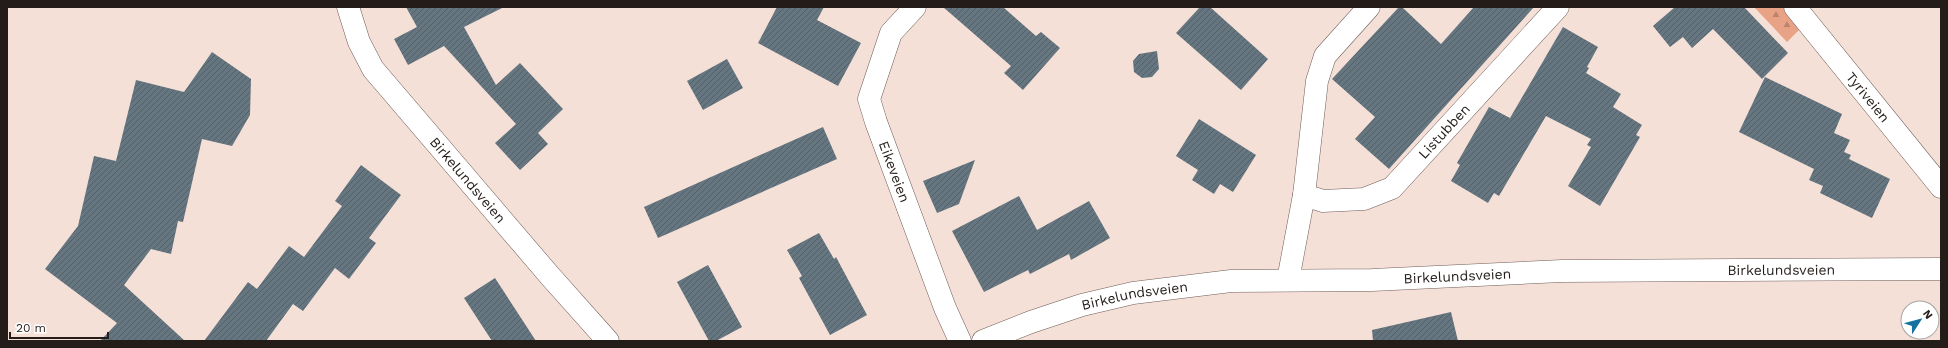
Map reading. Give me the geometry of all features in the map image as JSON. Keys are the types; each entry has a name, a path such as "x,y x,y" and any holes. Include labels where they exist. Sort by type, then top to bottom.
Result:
{"street":[{"name":"Birkelundsveien","path":"348,7 360,42 374,69 550,276 608,341"},
{"name":"Eikeveien","path":"915,7 891,33 869,99 876,122 945,308 960,341"},
{"path":"1288,280 1304,195 1317,81 1325,56 1369,7"},
{"name":"Listubben","path":"1304,195 1323,201 1364,199 1392,188 1558,7"},
{"name":"Tyriveien","path":"1795,7 1941,187"},
{"name":"Birkelundsveien","path":"983,341 1031,322 1074,308 1133,293 1231,281 1372,280 1562,271 1941,269"}],"green space":[{"path":"1754,7 1784,7 1802,27 1787,42"}],"building":[{"path":"406,7 504,7 464,27 496,85 520,63 563,109 538,133 548,144 520,170 495,143 516,124 444,46 408,65 394,39 417,27"},
{"path":"777,7 824,7 817,20 861,43 838,86 758,43"},
{"path":"943,7 1003,7 1036,36 1041,32 1060,48 1023,90 1004,73 1011,66"},
{"path":"1200,7 1210,7 1268,59 1241,90 1176,33"},
{"path":"1399,7 1402,7 1441,44 1474,7 1534,7 1389,169 1355,139 1375,117 1332,79"},
{"path":"1675,7 1744,7 1788,53 1762,79 1713,29 1692,48 1683,37 1670,47 1653,26"},
{"path":"1563,27 1598,47 1587,67 1589,68 1586,73 1621,94 1613,107 1642,125 1636,135 1640,137 1600,206 1568,186 1591,147 1587,145 1591,139 1546,116 1499,196 1494,193 1488,203 1451,181 1460,165 1457,163 1489,107 1510,118"},
{"path":"1157,51 1159,69 1152,77 1142,78 1134,72 1133,61 1139,54"},
{"path":"212,52 251,79 250,115 232,146 202,139 183,222 178,221 171,254 151,249 124,285 185,341 100,341 117,323 45,269 78,226 94,156 116,161 136,80 184,92"},
{"path":"727,59 743,88 703,110 687,81"},
{"path":"1765,77 1842,114 1834,133 1850,140 1844,152 1851,155 1849,159 1890,179 1872,218 1820,193 1823,186 1809,180 1814,169 1739,132"},
{"path":"1199,119 1256,155 1233,192 1220,184 1214,194 1192,180 1198,170 1176,156"},
{"path":"823,127 837,159 658,238 644,207"},
{"path":"975,160 959,204 937,213 923,181"},
{"path":"361,165 401,195 369,238 376,243 349,279 335,268 303,311 293,304 266,341 204,341 248,282 257,289 289,246 304,257 342,206 335,201"},
{"path":"1019,196 1037,230 1089,201 1110,238 1071,260 1069,254 1030,274 1028,270 984,292 952,231"},
{"path":"819,233 834,259 836,257 867,315 830,335 799,278 802,276 787,250"},
{"path":"708,265 742,327 716,341 709,341 677,282"},
{"path":"495,278 536,341 492,341 464,298"},
{"path":"1451,312 1458,341 1373,341 1372,330"}]}
